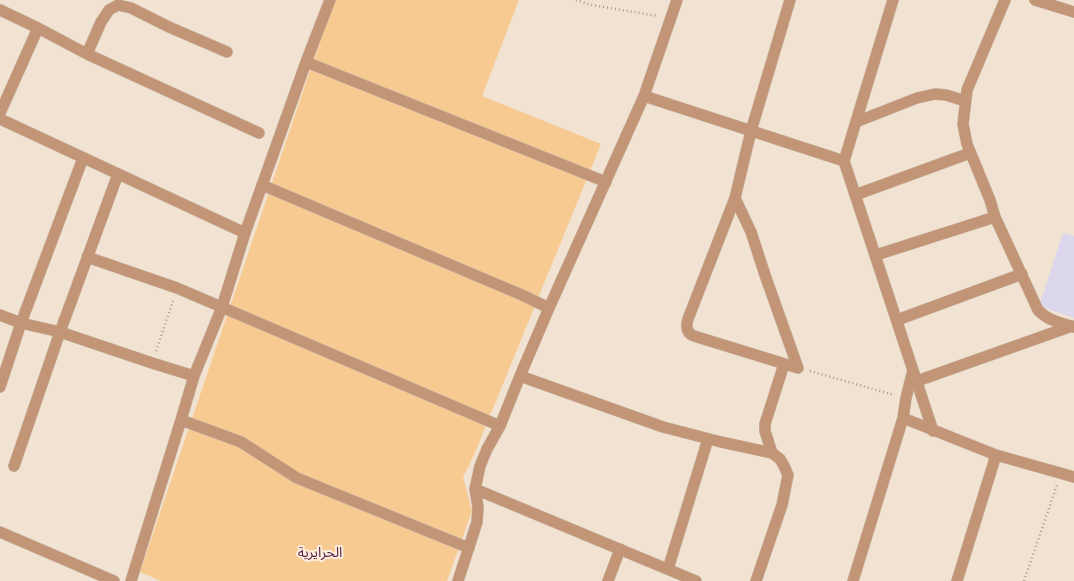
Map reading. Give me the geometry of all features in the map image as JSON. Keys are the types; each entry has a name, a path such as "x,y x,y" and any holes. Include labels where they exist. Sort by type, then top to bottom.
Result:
{"street":[{"path":"131,581 194,376 222,307 245,233 306,62 330,0"},
{"path":"458,581 478,515 475,489 480,466 487,449 500,426 549,308 644,96 677,0"},
{"path":"790,0 750,131 735,198 688,319 687,329 689,333 694,336 798,368"},
{"path":"893,0 844,161 933,431"},
{"path":"1005,0 967,90 963,124 967,144 990,200 995,217 1038,310 1049,320 1073,327"},
{"path":"1035,0 1074,12"},
{"path":"87,54 101,22 109,10 118,5 131,8 169,27 227,52"},
{"path":"0,10 87,54 258,133"},
{"path":"0,113 38,28"},
{"path":"306,62 606,182"},
{"path":"856,122 917,98 935,94 946,95 965,101"},
{"path":"644,96 844,161"},
{"path":"0,119 245,233"},
{"path":"855,195 970,153"},
{"path":"0,387 21,324 83,158"},
{"path":"14,466 60,332 118,174"},
{"path":"262,185 522,295 549,308"},
{"path":"735,198 751,232 798,368"},
{"path":"876,255 995,217"},
{"path":"87,257 177,288 500,426"},
{"path":"897,320 1022,274"},
{"path":"0,315 21,324 60,332 194,376"},
{"path":"915,375 1073,327"},
{"path":"756,581 782,505 788,476 782,463 772,453 765,431 765,424 784,364"},
{"path":"853,581 903,418 906,398 915,375"},
{"path":"520,376 663,427 708,439 772,453"},
{"path":"903,418 996,455 1061,474 1074,476"},
{"path":"181,420 241,442 297,478 469,548"},
{"path":"668,569 708,439"},
{"path":"957,581 996,455"},
{"path":"475,489 696,581"},
{"path":"0,532 114,581"},
{"path":"608,581 620,549"}],"path":[{"path":"576,0 592,5 670,18"},
{"path":"152,363 177,288"},
{"path":"798,368 906,398"},
{"path":"1024,581 1061,474"}],"shaded area":[{"path":"334,0 519,0 482,96 601,144 474,455 463,477 472,511 447,581 161,581 140,572"},
{"path":"1063,233 1074,236 1074,318 1039,306"}],"district":[{"name":"الحرايرية","path":"320,553"}]}
